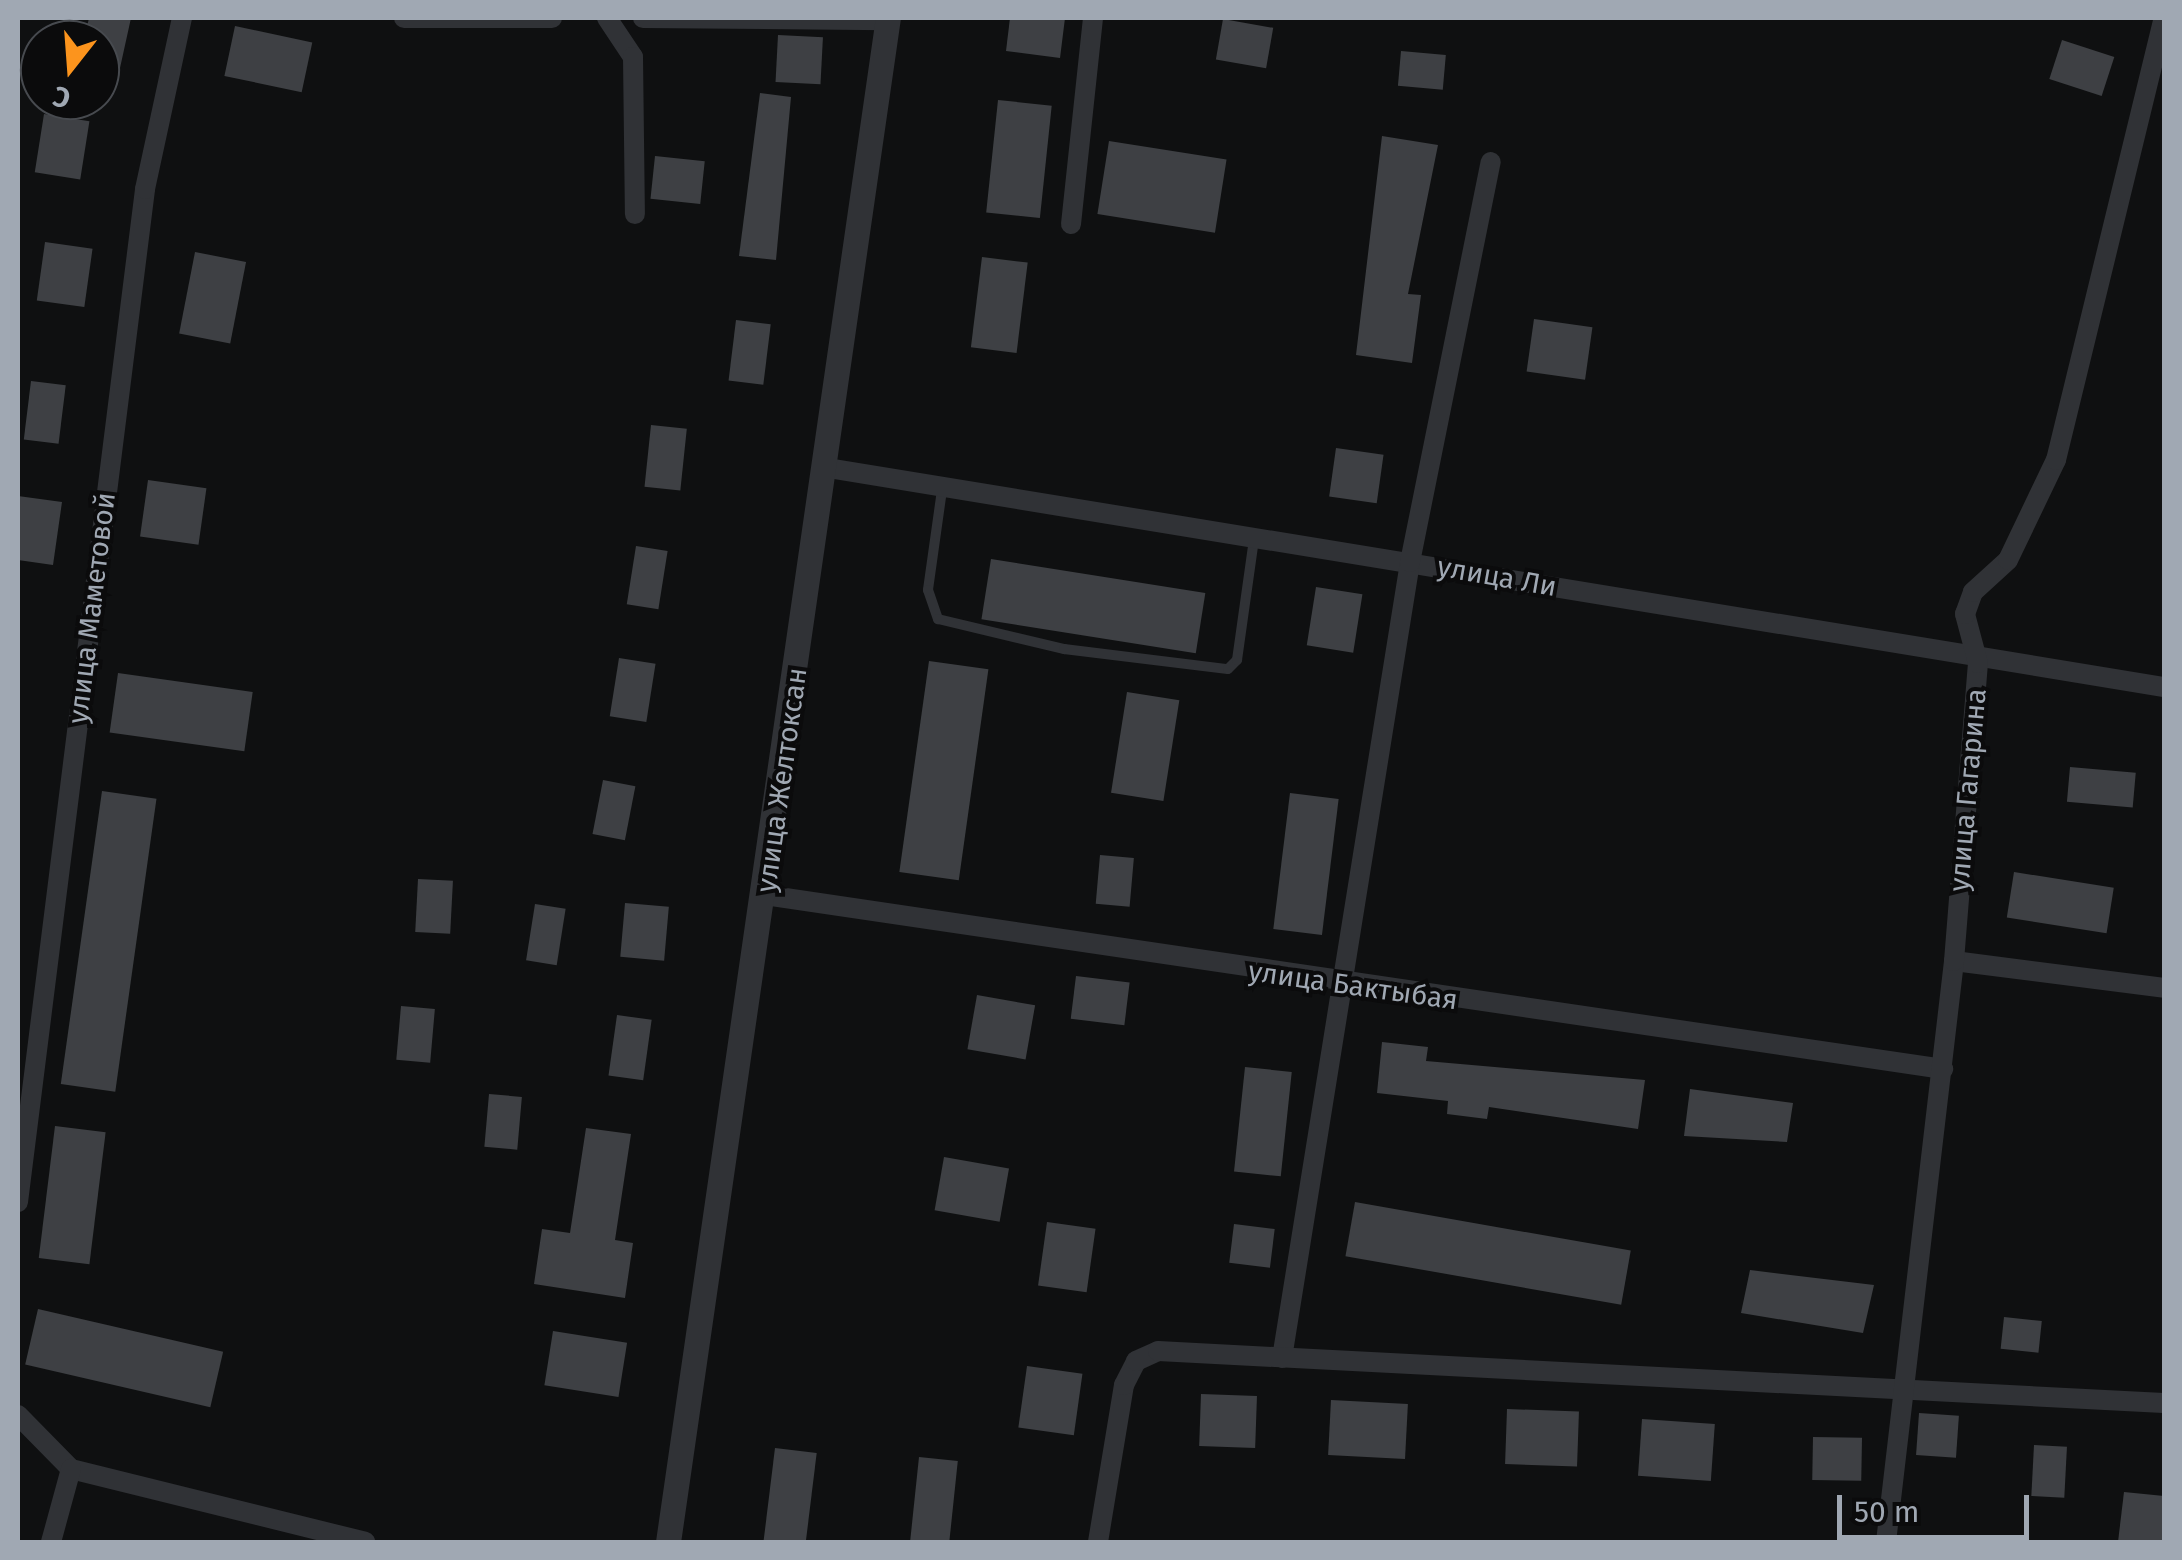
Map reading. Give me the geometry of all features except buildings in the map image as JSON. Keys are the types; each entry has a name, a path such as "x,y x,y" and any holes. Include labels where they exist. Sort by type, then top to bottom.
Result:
{"street":[{"name":"улица Маметовой","path":"18,1202 145,190 182,18"},
{"path":"404,18 552,18"},
{"path":"607,18 633,57 635,214"},
{"path":"643,18 888,19"},
{"path":"1071,224 1093,18"},
{"name":"улица Гагарина","path":"1886,1542 1954,961 1978,662 1965,614 1973,592 2008,560 2056,460 2164,18"},
{"name":"улица Желтоксан","path":"668,1542 828,468 888,19"},
{"path":"1282,1358 1410,562 1491,162"},
{"name":"улица Ли","path":"828,468 942,490 1410,562 1978,662 2164,687"},
{"name":"улица Бактыбая","path":"764,895 1342,985 1943,1068"},
{"path":"1954,961 2164,988"},
{"path":"1098,1542 1136,1362 1158,1351 2164,1402"},
{"path":"18,1415 71,1469 365,1542"},
{"path":"50,1542 71,1469"}],"lane":[{"path":"942,490 928,590 938,620 1064,649 1228,669 1238,660 1254,538"}]}
